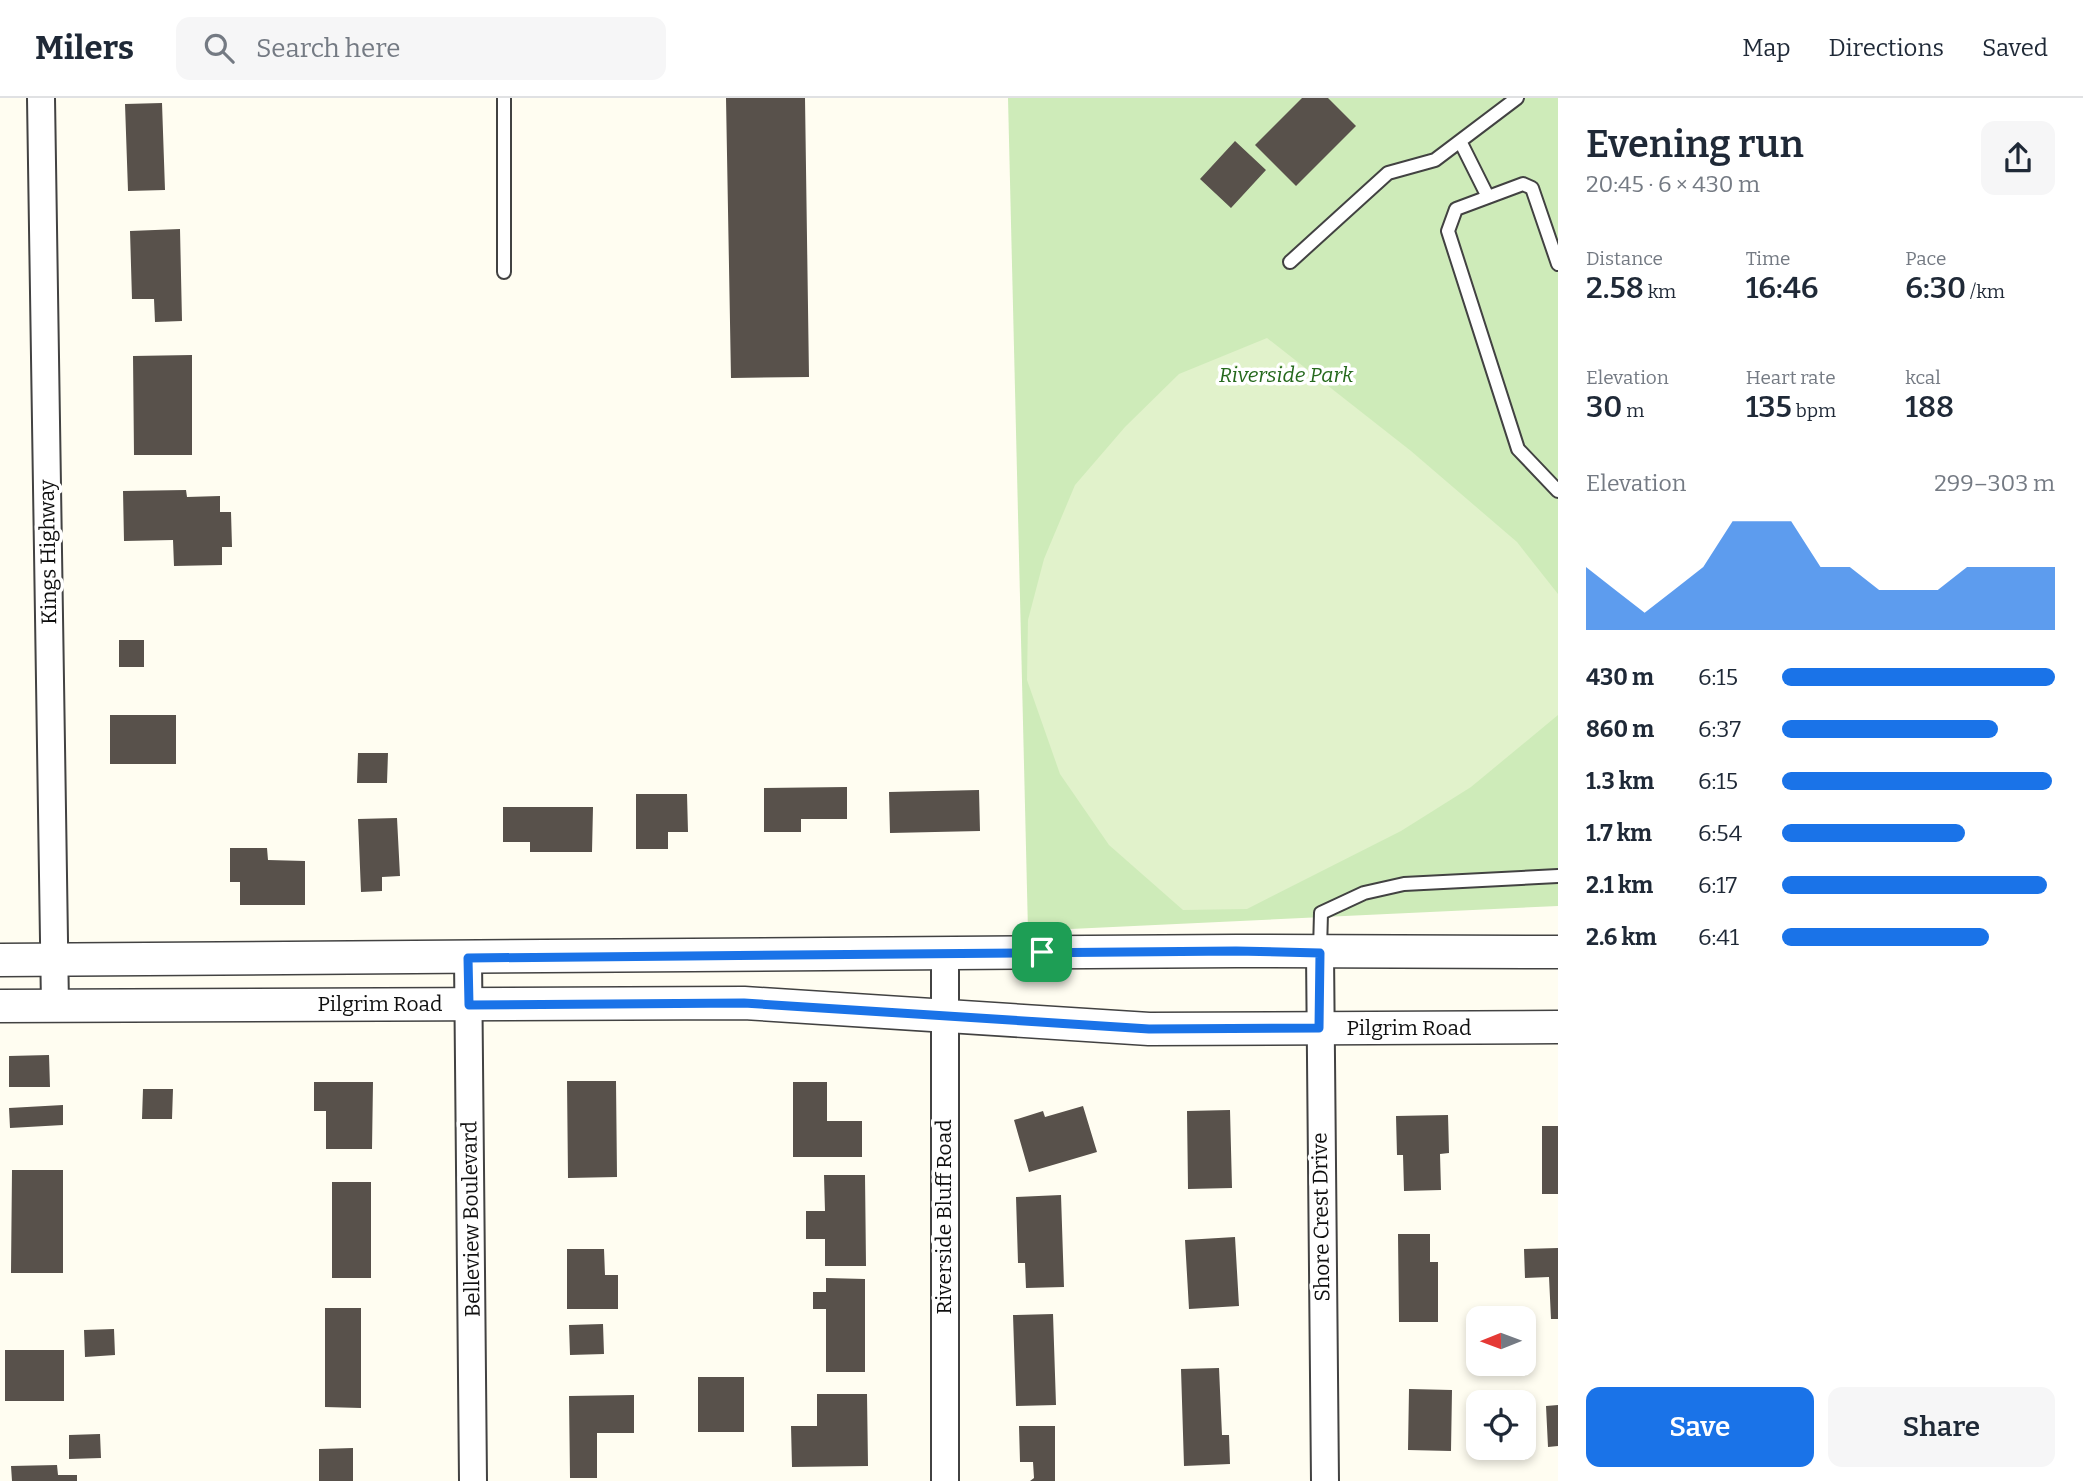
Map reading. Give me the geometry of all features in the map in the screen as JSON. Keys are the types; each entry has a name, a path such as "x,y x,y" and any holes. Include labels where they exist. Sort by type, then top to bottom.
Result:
{"street":[{"name":"Kings Highway","path":"41,98 55,1005"},
{"path":"0,960 945,953 1558,952"},
{"name":"Riverside Bluff Road","path":"945,953 945,1481"},
{"name":"Shore Crest Drive","path":"1320,953 1325,1481"},
{"name":"Belleview Boulevard","path":"468,958 473,1481"},
{"name":"Pilgrim Road","path":"0,1006 744,1003 1149,1029 1558,1027"}],"lane":[{"path":"504,98 504,272"},
{"path":"1290,262 1388,173 1435,160 1517,98"},
{"path":"1460,141 1488,197"},
{"path":"1558,264 1532,188 1523,184 1456,209 1448,231 1518,449 1558,491"},
{"path":"1320,953 1321,913 1364,892 1404,884 1558,876"}],"green space":[{"name":"Riverside Park","path":"1008,98 1558,98 1558,906 1028,931"},
{"path":"1267,338 1411,451 1517,542 1558,594 1558,715 1471,787 1401,831 1247,909 1183,910 1109,845 1060,774 1027,680 1028,620 1044,559 1075,485 1125,427 1179,374"}],"building":[{"path":"726,98 805,98 809,377 731,378"},
{"path":"1302,98 1328,98 1356,126 1296,186 1255,145"},
{"path":"162,103 165,190 128,191 125,104"},
{"path":"1235,141 1266,170 1231,208 1200,179"},
{"path":"180,229 182,321 155,322 154,299 132,299 130,231"},
{"path":"192,355 192,455 134,455 133,356"},
{"path":"186,490 187,497 220,496 220,512 231,512 232,547 222,547 222,565 174,566 173,540 124,541 123,491"},
{"path":"119,640 144,640 144,667 119,667"},
{"path":"110,715 176,715 176,764 110,764"},
{"path":"358,753 388,753 387,783 357,783"},
{"path":"847,787 847,819 801,819 801,832 764,832 764,788"},
{"path":"979,790 980,831 890,833 889,792"},
{"path":"636,794 687,794 688,832 668,832 668,849 636,849"},
{"path":"503,807 593,807 592,852 530,852 530,842 503,842"},
{"path":"397,818 400,876 382,877 382,891 361,892 358,819"},
{"path":"230,848 267,848 268,860 305,861 305,905 240,905 240,882 230,882"},
{"path":"49,1055 50,1087 9,1087 9,1056"},
{"path":"567,1081 616,1081 617,1177 568,1178"},
{"path":"314,1082 373,1082 372,1149 326,1149 326,1111 314,1111"},
{"path":"793,1082 827,1082 827,1121 862,1121 862,1157 793,1157"},
{"path":"143,1089 173,1089 172,1119 142,1119"},
{"path":"63,1105 63,1125 10,1128 9,1108"},
{"path":"1083,1106 1097,1152 1029,1172 1014,1120 1043,1111 1045,1117"},
{"path":"1230,1110 1232,1188 1188,1189 1187,1111"},
{"path":"1448,1115 1449,1153 1440,1154 1441,1190 1404,1191 1403,1155 1397,1155 1396,1116"},
{"path":"1542,1126 1558,1126 1558,1194 1542,1194"},
{"path":"12,1170 63,1170 63,1273 11,1273"},
{"path":"824,1175 865,1175 866,1266 825,1266 825,1239 806,1239 806,1211 825,1211"},
{"path":"332,1182 371,1182 371,1278 332,1278"},
{"path":"1061,1195 1064,1287 1026,1288 1025,1263 1018,1263 1016,1197"},
{"path":"1398,1234 1430,1234 1430,1262 1438,1262 1438,1322 1399,1322"},
{"path":"1235,1237 1239,1306 1189,1309 1185,1240"},
{"path":"1558,1248 1558,1319 1551,1319 1549,1277 1525,1278 1524,1249"},
{"path":"567,1249 604,1249 605,1275 618,1275 618,1309 567,1309"},
{"path":"826,1278 865,1279 865,1372 826,1372 826,1309 813,1309 813,1292 826,1292"},
{"path":"325,1308 361,1308 361,1408 325,1407"},
{"path":"1053,1314 1056,1405 1016,1406 1013,1315"},
{"path":"603,1324 604,1354 570,1355 569,1325"},
{"path":"114,1329 115,1355 85,1357 84,1330"},
{"path":"5,1350 64,1350 64,1401 5,1401"},
{"path":"1219,1368 1222,1435 1229,1435 1230,1464 1184,1466 1181,1369"},
{"path":"698,1377 744,1377 744,1432 698,1432"},
{"path":"1409,1389 1452,1390 1451,1451 1408,1450"},
{"path":"817,1394 867,1394 868,1466 792,1467 791,1426 817,1426"},
{"path":"634,1395 634,1433 597,1433 597,1478 570,1478 569,1396"},
{"path":"1558,1405 1558,1446 1548,1447 1546,1406"},
{"path":"1019,1426 1055,1426 1055,1481 1030,1481 1034,1478 1033,1462 1020,1462"},
{"path":"100,1434 101,1458 69,1459 69,1435"},
{"path":"353,1448 353,1481 319,1481 319,1449"},
{"path":"57,1465 58,1475 77,1475 77,1481 12,1481 11,1466"}],"route":[{"path":"1042,952 1320,953 1319,1028 1149,1029 744,1003 570,1002 469,1005 468,958 1042,952"}]}
